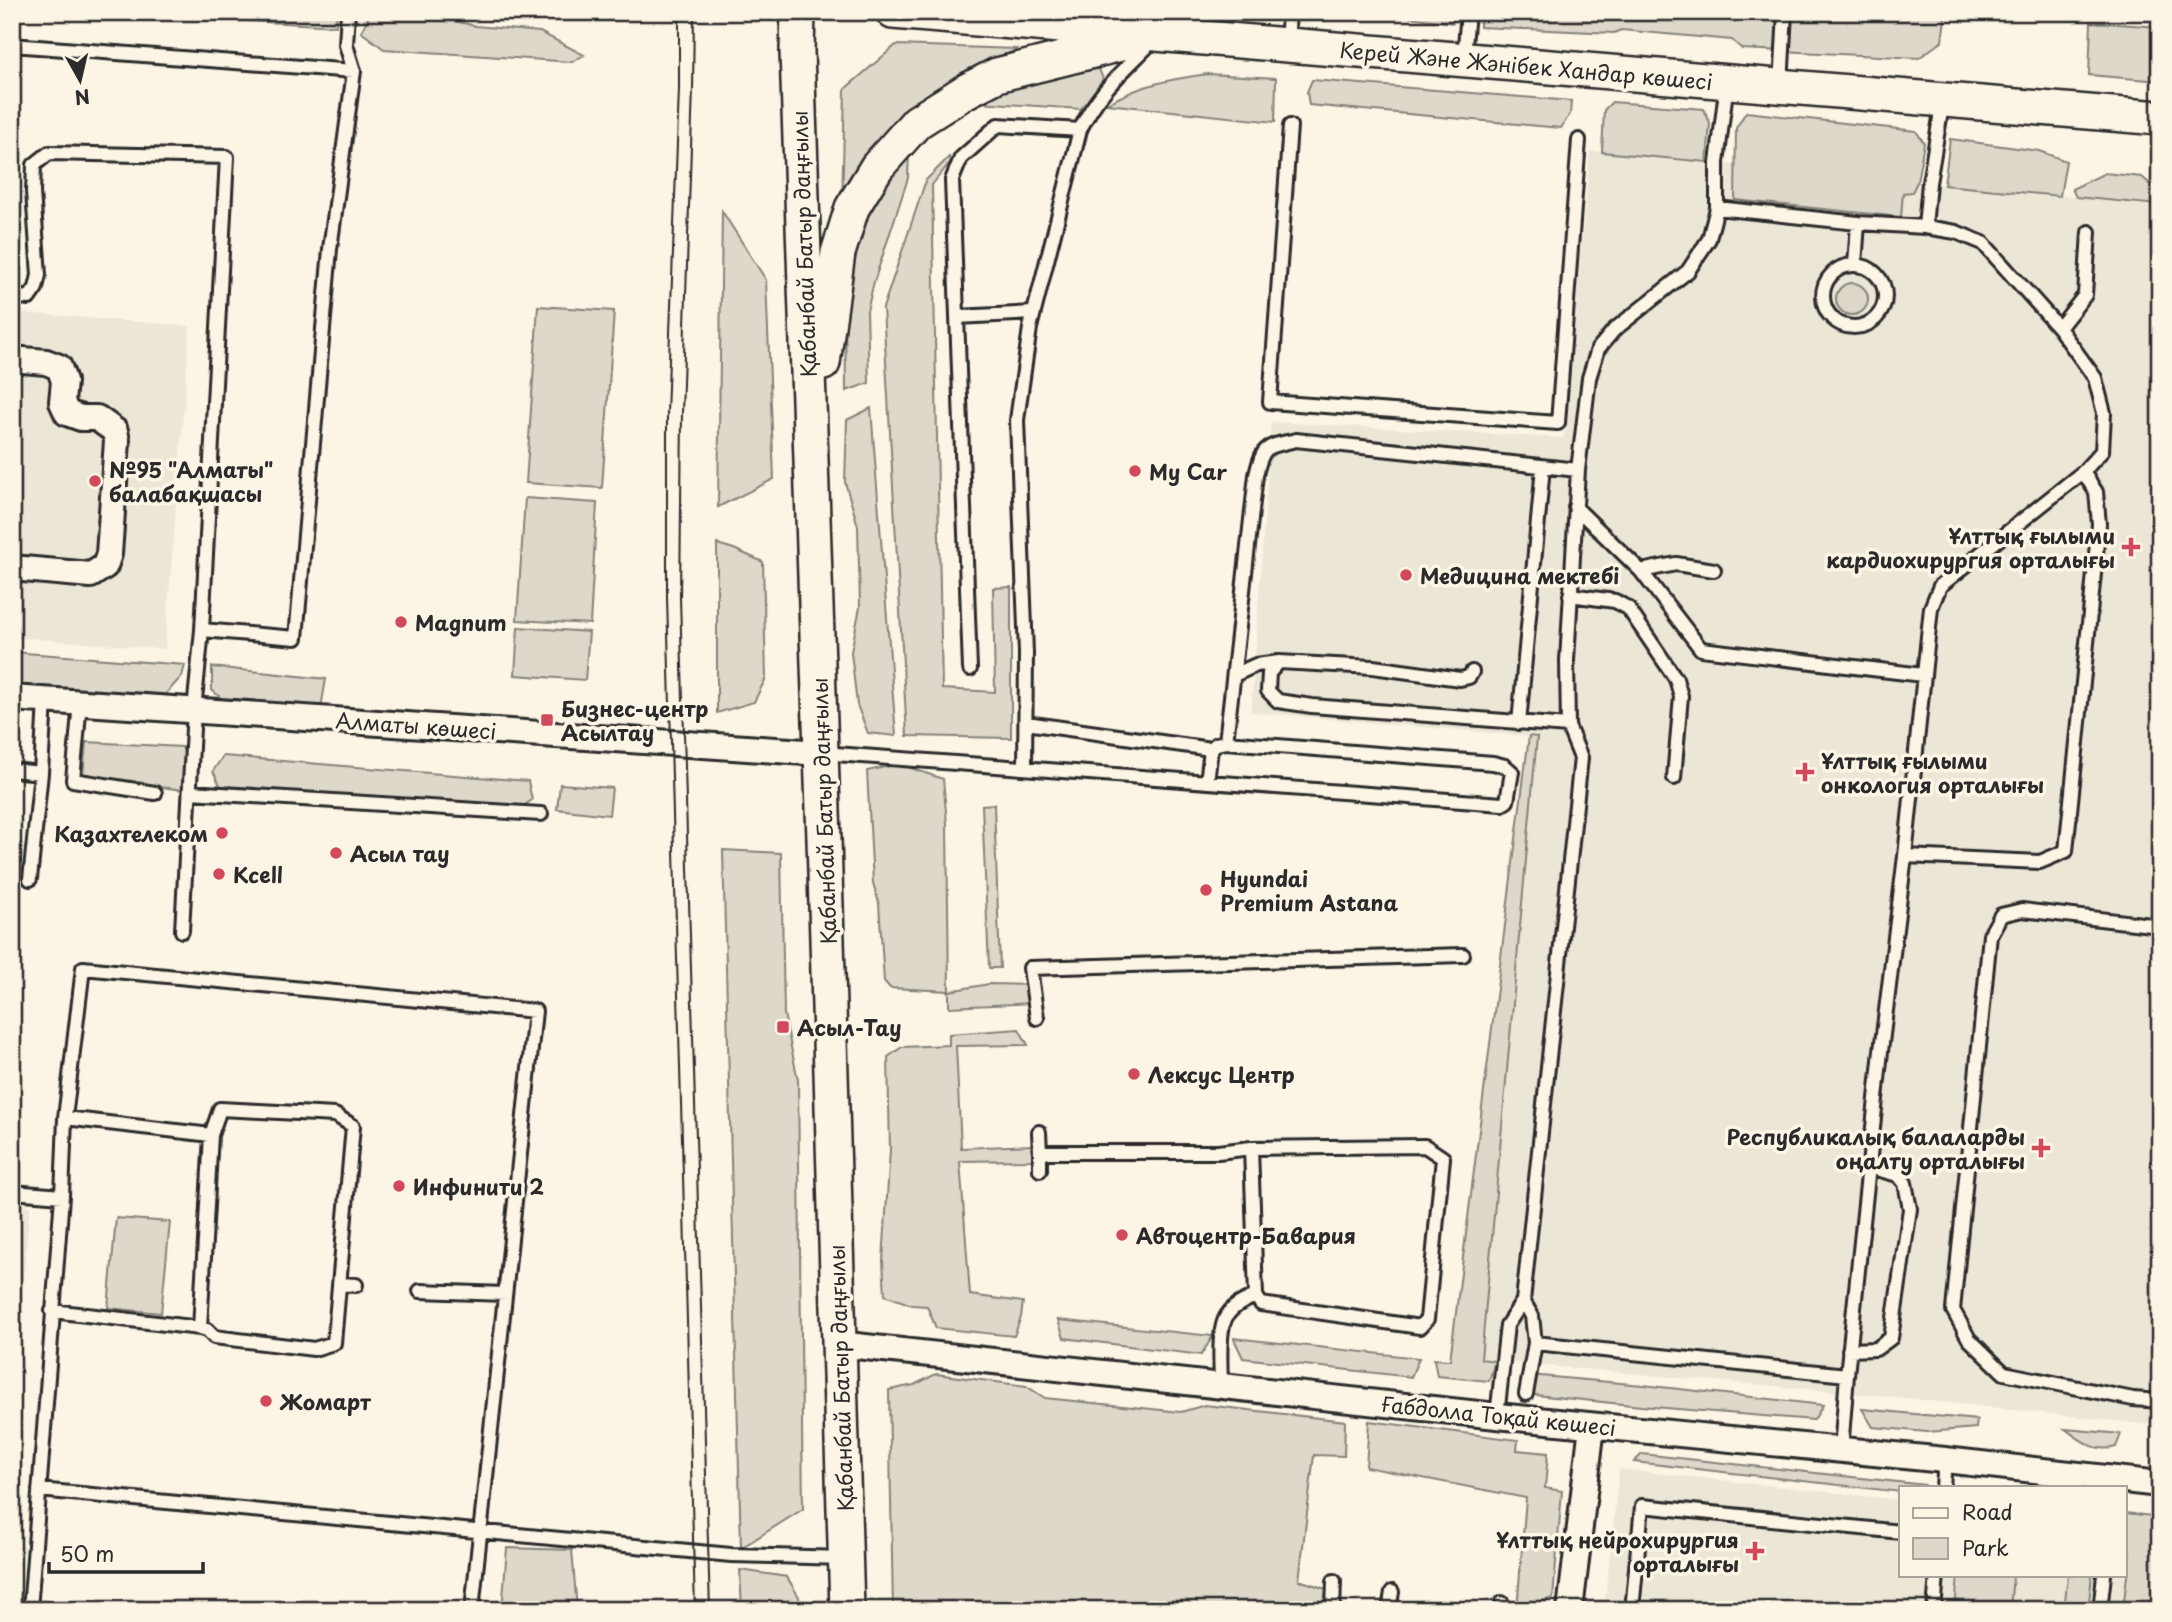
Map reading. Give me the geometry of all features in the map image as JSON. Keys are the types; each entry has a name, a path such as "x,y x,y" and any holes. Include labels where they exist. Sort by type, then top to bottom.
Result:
{"main road":[{"name":"Қабанбай Батыр даңғылы","path":"798,12 797,64 847,1610"},
{"name":"Керей Және Жәнібек Хандар көшесі","path":"893,12 2160,118"},
{"path":"1116,12 1159,35"},
{"path":"810,453 838,253 852,208 877,167 918,122 997,75 1159,35"}],"street":[{"path":"12,359 46,362 59,367 64,381 62,402 67,413 81,418 97,418 115,431 117,441 105,566 91,575 12,568"},
{"name":"Алматы көшесі","path":"12,698 820,753"},
{"name":"Ғабдолла Тоқай көшесі","path":"838,1344 1497,1416 2160,1484"},
{"path":"1570,1610 1592,1426"}],"lane":[{"path":"202,630 296,638 330,249 354,71 346,45 348,12"},
{"path":"1287,45 1289,12"},
{"path":"1464,60 1468,12"},
{"path":"1781,86 1785,12"},
{"path":"1025,768 1026,653 1017,419 1030,328 1080,130 1089,110 1107,87 1159,35"},
{"path":"12,45 354,71"},
{"path":"1497,1416 1507,1325 1523,1301 1581,758 1568,726 1567,661 1578,470 1589,378 1598,349 1614,330 1688,271 1709,239 1717,208 1717,163 1727,82"},
{"path":"1924,227 1943,100"},
{"path":"970,669 952,180 961,158 998,125 1080,130"},
{"path":"1290,126 1270,402 1558,423 1579,140"},
{"path":"12,296 29,298 36,288 38,275 34,165 49,153 227,157 202,630 194,710 182,931"},
{"path":"1717,208 1924,227 1956,232 1983,243 2059,328 2095,378 2104,414 2102,451 2083,472 1940,586 1931,608 1849,1350 1841,1450"},
{"path":"1855,265 1858,223"},
{"path":"2059,328 2085,295 2089,232"},
{"path":"1855,265 1861,265 1878,276 1885,294 1881,313 1874,321 1856,328 1836,323 1828,315 1822,295 1831,275 1839,268 1855,265"},
{"path":"957,317 1034,313"},
{"path":"1226,742 1256,475 1261,455 1269,446 1296,440 1578,470"},
{"path":"1519,723 1543,467"},
{"path":"1905,856 2040,862 2066,851 2099,524 2096,492 2083,472"},
{"path":"1576,507 1641,570 1701,649 1923,675"},
{"path":"1641,570 1676,564 1714,570"},
{"path":"1570,595 1615,601 1628,608 1676,679 1681,696 1674,778"},
{"path":"1234,675 1256,665 1279,662 1373,667 1460,679 1469,677 1472,672"},
{"path":"1279,662 1269,673 1268,691 1278,701 1568,726"},
{"path":"30,879 41,773 45,700"},
{"path":"80,702 73,780 155,793"},
{"path":"1026,723 1211,748"},
{"path":"820,753 1025,768 1207,782 1502,804 1507,801 1512,772 1506,766 1493,763 1226,742 1211,748 1207,782"},
{"path":"12,770 41,773"},
{"path":"190,792 541,814"},
{"path":"2160,926 2022,910 2001,915 1990,936 1953,1310 1969,1339 2004,1373 2133,1399 2160,1401"},
{"path":"1037,1018 1030,968 1463,955"},
{"path":"30,1610 62,1196 65,1118 83,968 534,1011 472,1610"},
{"path":"52,1311 200,1328 207,1330 214,1337 314,1349 334,1343 353,1126 335,1115 220,1109 211,1135 200,1328"},
{"path":"65,1118 211,1135"},
{"path":"1039,1132 1040,1170"},
{"path":"1040,1152 1218,1152 1251,1148 1425,1146 1443,1158 1427,1319 1420,1327 1261,1304 1256,1296 1251,1148"},
{"path":"1849,1350 1876,1349 1891,1338 1910,1209 1905,1183 1898,1175 1869,1167"},
{"path":"12,1192 62,1196"},
{"path":"340,1284 356,1285"},
{"path":"420,1291 505,1294"},
{"path":"1221,1385 1222,1337 1226,1315 1238,1304 1256,1296"},
{"path":"1523,1301 1532,1316 1535,1343 1526,1394"},
{"path":"1535,1343 1847,1375"},
{"path":"1943,1486 1945,1460"},
{"path":"39,1490 731,1555 845,1558"},
{"path":"1632,1610 1642,1506 1899,1532"},
{"path":"1934,1610 1937,1576"},
{"path":"2100,1610 2104,1576"},
{"path":"1333,1610 1334,1581"},
{"path":"1389,1610 1392,1592"}],"shaded area":[{"name":"Ұлттық ғылыми онкология орталығы","path":"1590,151 2160,205 2160,1426 1895,1397 1481,1360 1537,737 1251,712 1271,422 1564,438"},
{"name":"№95 \"Алматы\" балабақшасы","path":"12,312 190,326 165,649 12,637"},
{"path":"12,1204 30,1206 12,1401"},
{"name":"Ұлттық нейрохирургия орталығы","path":"1619,1469 1899,1500 1899,1576 2126,1576 2126,1528 2145,1610 1604,1610"}],"green space":[{"path":"90,12 337,12 336,26"},
{"path":"371,12 417,12 476,26 540,32 584,55 572,62 384,49 361,32"},
{"path":"1372,12 1455,12 1453,23"},
{"path":"1480,12 1946,12 1942,41 1919,58 1742,49 1732,40 1621,30 1614,33 1480,27"},
{"path":"2091,22 2160,27 2160,81 2089,75"},
{"path":"896,45 1018,49 965,74 842,205 845,89"},
{"path":"1099,69 1103,79 1081,109 978,102 1038,77"},
{"path":"1208,74 1276,78 1275,122 1107,104 1156,84"},
{"path":"1312,80 1571,101 1570,114 1561,128 1309,105 1307,92"},
{"path":"1612,102 1704,109 1710,123 1707,162 1602,152 1604,110"},
{"path":"1746,112 1916,131 1924,143 1917,182 1912,192 1903,193 1901,217 1735,200 1736,128"},
{"path":"1950,139 2039,151 2066,161 2060,196 1944,185"},
{"path":"909,153 908,178 867,311 869,383 846,391 845,303 854,228"},
{"path":"949,157 951,161 932,185 942,689 995,692 993,588 1011,587 1011,738 907,736 883,308 926,180"},
{"path":"2105,173 2142,177 2157,190 2158,205 2076,197 2072,189"},
{"path":"722,211 766,280 774,479 718,507"},
{"path":"1852,283 1863,288 1868,299 1863,310 1852,315 1841,310 1836,299 1841,288"},
{"path":"538,306 614,311 602,488 526,483"},
{"path":"871,408 896,736 868,733 857,705 851,652 860,607 858,526 845,482 847,420"},
{"path":"525,498 597,503 590,624 517,620"},
{"path":"717,544 763,562 766,678 754,702 717,713"},
{"path":"518,627 589,632 585,680 515,675"},
{"path":"12,652 185,665 182,676 163,697 12,685"},
{"path":"212,667 326,679 321,708 228,704 212,690"},
{"path":"1529,736 1537,737 1481,1359 1495,1361 1489,1381 1437,1376 1434,1359 1450,1360"},
{"path":"86,742 182,747 186,756 184,790 83,777"},
{"path":"223,756 528,781 532,800 520,808 221,787 213,771"},
{"path":"899,764 943,779 947,823 949,991 890,988 884,981 879,903 873,883 867,771"},
{"path":"560,784 612,788 609,815 557,809"},
{"path":"994,804 1000,968 989,968 982,805"},
{"path":"723,850 781,853 784,1014 798,1080 803,1509 741,1548"},
{"path":"989,984 1032,985 1035,1003 949,1007 949,991"},
{"path":"1019,1029 1028,1045 956,1046 961,1148 1032,1145 1034,1160 960,1161 970,1295 1023,1302 1021,1317 1014,1336 936,1328 927,1306 912,1305 885,1295 883,1261 890,1150 888,1057 902,1047 949,1045 949,1034"},
{"path":"116,1218 170,1222 161,1313 108,1308"},
{"path":"1058,1320 1213,1336 1201,1355 1064,1338"},
{"path":"1234,1338 1419,1358 1411,1377 1243,1358"},
{"path":"936,1374 1026,1386 1045,1398 1181,1412 1205,1405 1345,1421 1344,1456 1314,1455 1299,1580 1326,1589 1323,1610 893,1610 889,1390 914,1385"},
{"path":"1529,1375 1823,1405 1814,1420 1641,1406 1526,1394"},
{"path":"1862,1409 1977,1420 1976,1428 1927,1432 1873,1427"},
{"path":"1369,1421 1518,1440 1517,1450 1548,1453 1545,1488 1562,1491 1553,1598 1532,1604 1531,1610 1517,1610 1526,1498 1366,1467"},
{"path":"2065,1429 2121,1434 2116,1447 2102,1448 2089,1445"},
{"path":"1642,1454 1926,1486 1899,1486 1899,1492 1634,1462"},
{"path":"2126,1513 2152,1516 2153,1527 2160,1530 2160,1610 2123,1610 2130,1550 2126,1549"},
{"path":"507,1548 572,1550 577,1610 502,1610"},
{"path":"740,1570 787,1577 799,1597 800,1610 742,1610"},
{"path":"1958,1576 2013,1576 2010,1610 1955,1610"},
{"path":"2068,1576 2092,1576 2088,1610 2064,1610"}],"tram line":[{"path":"679,12 679,89 667,414 667,597 695,1610"},
{"path":"694,12 682,413 680,598 710,1610"}],"place":[{"name":"My Car","path":"1135,471"},
{"name":"№95 \"Алматы\" балабақшасы","path":"95,481"},
{"name":"Ұлттық ғылыми кардиохирургия орталығы","path":"2131,547"},
{"name":"Медицина мектебі","path":"1406,575"},
{"name":"Magnum","path":"401,622"},
{"name":"Бизнес-центр Асылтау","path":"547,720"},
{"name":"Ұлттық ғылыми онкология орталығы","path":"1805,772"},
{"name":"Казахтелеком","path":"222,833"},
{"name":"Асыл тау","path":"336,853"},
{"name":"Kcell","path":"219,874"},
{"name":"Hyundai Premium Astana","path":"1206,890"},
{"name":"Асыл-Тау","path":"783,1027"},
{"name":"Лексус Центр","path":"1134,1074"},
{"name":"Республикалық балаларды оңалту орталығы","path":"2041,1148"},
{"name":"Инфинити 2","path":"399,1186"},
{"name":"Автоцентр-Бавария","path":"1122,1235"},
{"name":"Жомарт","path":"266,1401"},
{"name":"Ұлттық нейрохирургия орталығы","path":"1755,1551"}]}
